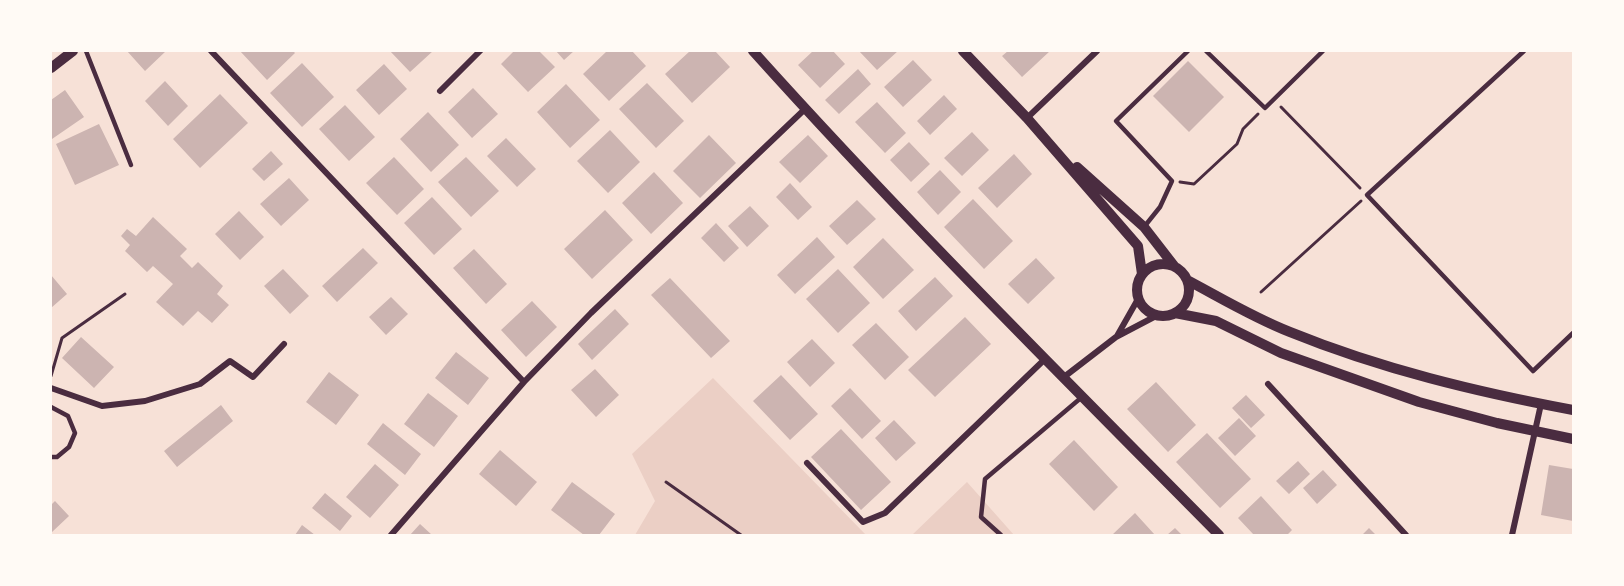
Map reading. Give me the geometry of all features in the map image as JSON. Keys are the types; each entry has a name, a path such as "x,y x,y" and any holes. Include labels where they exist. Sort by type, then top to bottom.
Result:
{"street":[{"path":"51,68 73,51"},
{"path":"211,51 524,382"},
{"path":"440,91 480,51"},
{"path":"753,51 1045,359 1220,535"},
{"path":"963,51 1028,118 1138,246 1142,274 1136,290 1138,299 1146,310 1156,316"},
{"path":"1028,118 1097,51"},
{"path":"391,535 524,382 591,313 806,109"},
{"path":"1046,139 1144,227 1187,280 1273,325 1313,341 1469,390 1573,410"},
{"path":"1142,274 1157,264 1175,267"},
{"path":"1175,313 1189,297 1187,280"},
{"path":"1116,337 1138,299"},
{"path":"1064,377 1116,337 1156,316 1175,313 1216,321 1281,353 1408,398 1497,423 1573,439"},
{"path":"51,388 102,406 145,401 200,384 230,361 253,377 284,344"},
{"path":"807,463 863,522 885,513 1045,359"},
{"path":"1268,384 1406,535"},
{"path":"1512,535 1541,404"}],"lane":[{"path":"86,51 131,165"},
{"path":"1144,227 1160,207 1173,181 1116,121 1188,51"},
{"path":"1206,51 1264,108 1323,51"},
{"path":"1524,51 1367,195 1533,370 1573,333"},
{"path":"1000,535 981,517 985,479 1082,396"},
{"path":"51,407 68,416 75,433 69,447 57,457 51,456"}],"path":[{"path":"1262,292 1367,195 1273,99"},
{"path":"1173,181 1194,184 1237,144 1243,129 1264,108"},
{"path":"51,375 62,338 125,294"},
{"path":"666,482 741,535"}],"shaded area":[{"path":"713,378 866,535 635,535 655,501 632,454"},
{"path":"967,482 1014,535 912,535"}],"building":[{"path":"127,51 166,51 145,71"},
{"path":"240,51 293,51 295,53 267,80"},
{"path":"390,51 433,51 410,72"},
{"path":"514,51 539,51 555,67 528,92 501,64"},
{"path":"556,51 574,51 564,60"},
{"path":"607,51 632,51 646,66 609,101 583,74"},
{"path":"690,51 715,51 730,67 692,103 665,74"},
{"path":"813,51 833,51 845,64 820,88 798,65"},
{"path":"859,51 898,51 877,70"},
{"path":"1008,51 1050,51 1022,77 1002,56"},
{"path":"913,60 932,80 903,107 884,87"},
{"path":"1188,61 1224,97 1189,132 1153,96"},
{"path":"302,63 334,97 302,127 270,93"},
{"path":"384,64 407,89 379,115 356,90"},
{"path":"858,69 871,84 839,114 825,100"},
{"path":"165,81 188,106 168,126 145,101"},
{"path":"647,83 684,121 656,148 619,109"},
{"path":"566,84 600,120 570,148 537,112"},
{"path":"473,88 498,114 472,138 448,112"},
{"path":"65,90 84,117 52,139 51,100"},
{"path":"220,94 248,123 200,168 173,139"},
{"path":"944,95 957,109 930,135 917,121"},
{"path":"877,102 906,133 885,153 855,122"},
{"path":"345,105 375,137 349,161 319,129"},
{"path":"428,112 459,145 431,172 400,139"},
{"path":"99,124 119,165 75,185 56,144"},
{"path":"610,130 640,162 608,193 577,161"},
{"path":"972,132 989,150 962,176 944,158"},
{"path":"709,135 736,163 700,198 673,171"},
{"path":"808,135 828,156 800,183 779,162"},
{"path":"506,138 536,169 517,187 487,156"},
{"path":"909,142 930,164 911,182 890,160"},
{"path":"271,151 283,164 264,181 252,169"},
{"path":"1014,154 1032,174 997,208 978,188"},
{"path":"394,157 424,189 397,215 366,183"},
{"path":"466,157 499,191 471,217 438,182"},
{"path":"940,170 961,192 938,215 917,192"},
{"path":"654,172 683,203 651,234 622,203"},
{"path":"289,178 309,200 281,226 260,204"},
{"path":"790,183 812,207 798,220 776,197"},
{"path":"432,197 462,229 434,255 404,223"},
{"path":"973,199 1013,241 984,269 944,227"},
{"path":"857,200 876,219 847,245 829,226"},
{"path":"750,206 769,226 747,247 728,226"},
{"path":"605,210 633,240 592,279 564,249"},
{"path":"239,211 264,237 240,260 215,234"},
{"path":"153,217 187,249 180,256 192,268 198,262 223,286 217,294 229,305 212,323 198,311 183,326 156,302 173,284 153,266 147,272 125,251 130,245 121,236 127,229 136,236"},
{"path":"716,223 739,248 724,262 701,238"},
{"path":"817,237 835,257 795,294 777,275"},
{"path":"883,238 914,270 883,299 853,267"},
{"path":"363,248 378,263 337,302 322,286"},
{"path":"474,249 507,284 486,304 453,268"},
{"path":"1036,258 1055,278 1028,304 1008,284"},
{"path":"283,269 309,296 290,314 264,286"},
{"path":"838,269 870,303 838,333 806,299"},
{"path":"51,275 67,294 51,308"},
{"path":"935,277 953,296 916,331 898,311"},
{"path":"670,278 730,341 711,358 651,295"},
{"path":"391,297 408,314 386,335 369,317"},
{"path":"532,301 557,327 526,357 501,330"},
{"path":"615,309 629,324 592,360 578,344"},
{"path":"965,317 991,344 935,397 908,370"},
{"path":"876,323 909,357 885,380 852,345"},
{"path":"81,337 114,367 94,388 62,358"},
{"path":"812,339 835,363 810,387 787,362"},
{"path":"456,352 489,378 468,405 435,378"},
{"path":"595,369 619,395 596,417 571,390"},
{"path":"329,372 359,395 336,425 306,402"},
{"path":"781,375 818,414 790,440 753,401"},
{"path":"1156,382 1196,425 1168,452 1127,409"},
{"path":"850,388 881,421 862,439 831,406"},
{"path":"428,393 458,416 434,447 404,424"},
{"path":"1246,395 1265,415 1251,428 1232,408"},
{"path":"221,405 233,421 177,467 164,451"},
{"path":"1239,418 1256,436 1235,456 1218,438"},
{"path":"894,420 916,443 896,461 875,438"},
{"path":"383,423 421,454 405,475 367,444"},
{"path":"841,429 891,482 861,510 811,457"},
{"path":"1207,433 1251,479 1220,508 1176,462"},
{"path":"1074,440 1118,487 1094,511 1049,464"},
{"path":"500,450 537,482 516,506 479,474"},
{"path":"1298,461 1310,474 1289,494 1276,481"},
{"path":"375,464 399,485 370,518 346,497"},
{"path":"1549,465 1573,469 1573,521 1541,515"},
{"path":"1323,470 1337,485 1317,504 1303,488"},
{"path":"572,482 615,514 599,535 584,535 551,510"},
{"path":"325,493 352,516 340,531 312,508"},
{"path":"1261,496 1292,530 1287,535 1254,535 1238,518"},
{"path":"55,501 69,516 51,533 51,505"},
{"path":"1135,513 1155,535 1112,535"},
{"path":"420,524 432,535 410,535"},
{"path":"302,525 315,535 295,535"},
{"path":"1175,528 1182,535 1167,535"},
{"path":"1369,528 1376,535 1362,535"}]}
